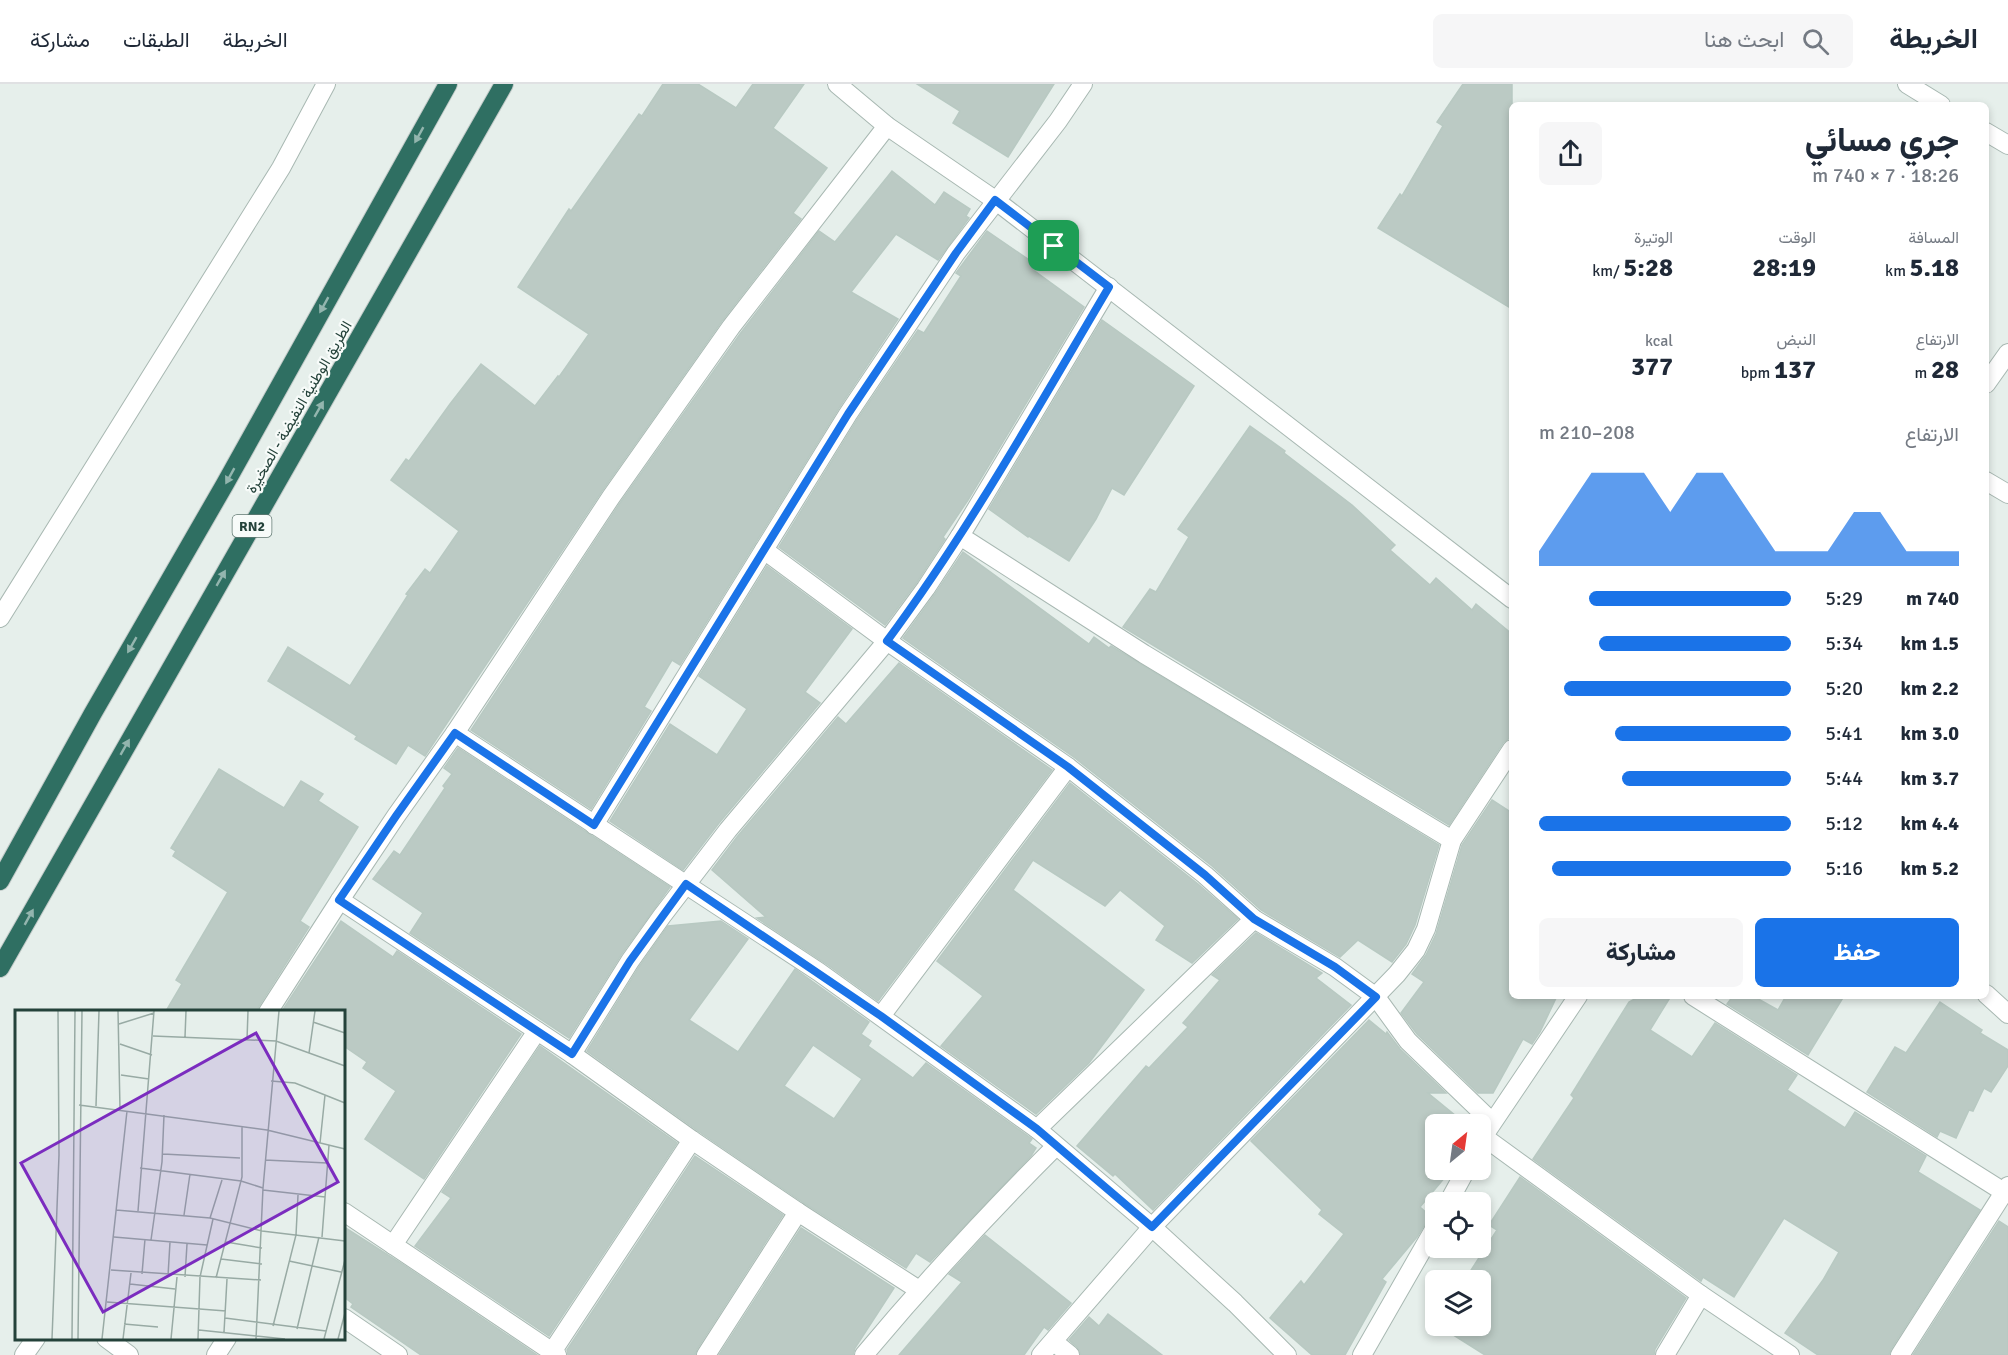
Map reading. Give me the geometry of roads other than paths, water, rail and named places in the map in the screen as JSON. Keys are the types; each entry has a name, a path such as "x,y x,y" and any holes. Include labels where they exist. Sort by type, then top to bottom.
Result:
{"highway":[{"name":"الطريق الوطنية النفيضة - الصخيرة","path":"0,881 448,84"},
{"name":"الطريق الوطنية النفيضة - الصخيرة","path":"0,968 504,84"}],"street":[{"path":"0,618 281,168 326,84"},
{"path":"594,825 848,414 956,253 1058,121 1083,84"},
{"path":"1907,84 1936,96"},
{"path":"843,86 887,126 995,200 1509,597"},
{"path":"269,1010 339,900 455,733 611,497 724,337 887,126"},
{"path":"1989,134 2008,145"},
{"path":"572,1054 630,961 686,884 887,641 926,588 960,536 1109,287"},
{"path":"1989,380 2008,353"},
{"path":"1989,483 2008,494"},
{"path":"960,536 1144,654 1452,840"},
{"path":"764,550 887,641 1068,767 1205,875 1254,919 1335,967 1376,997 1408,1041 1468,1114"},
{"path":"455,733 686,884 881,1016 1037,1129 1152,1227 1287,1355"},
{"path":"1070,1355 1047,1348 1152,1227 1376,997 1416,950 1426,929 1452,840 1509,754"},
{"path":"881,1016 1068,767"},
{"path":"339,900 572,1054 798,1212 919,1290"},
{"path":"1037,1129 1254,919"},
{"path":"1989,997 2008,1014"},
{"path":"1491,1125 1576,999"},
{"path":"1698,999 2006,1189 1900,1355"},
{"path":"393,1245 537,1031"},
{"path":"1491,1138 1701,1295 1790,1355"},
{"path":"345,1213 554,1354 692,1140"},
{"path":"864,1355 919,1290 1056,1146"},
{"path":"706,1355 798,1212"},
{"path":"1362,1355 1425,1245"},
{"path":"1665,1355 1701,1295"},
{"path":"345,1319 398,1355"},
{"path":"24,1355 35,1340"},
{"path":"109,1340 129,1355"},
{"path":"216,1355 226,1340"}]}
